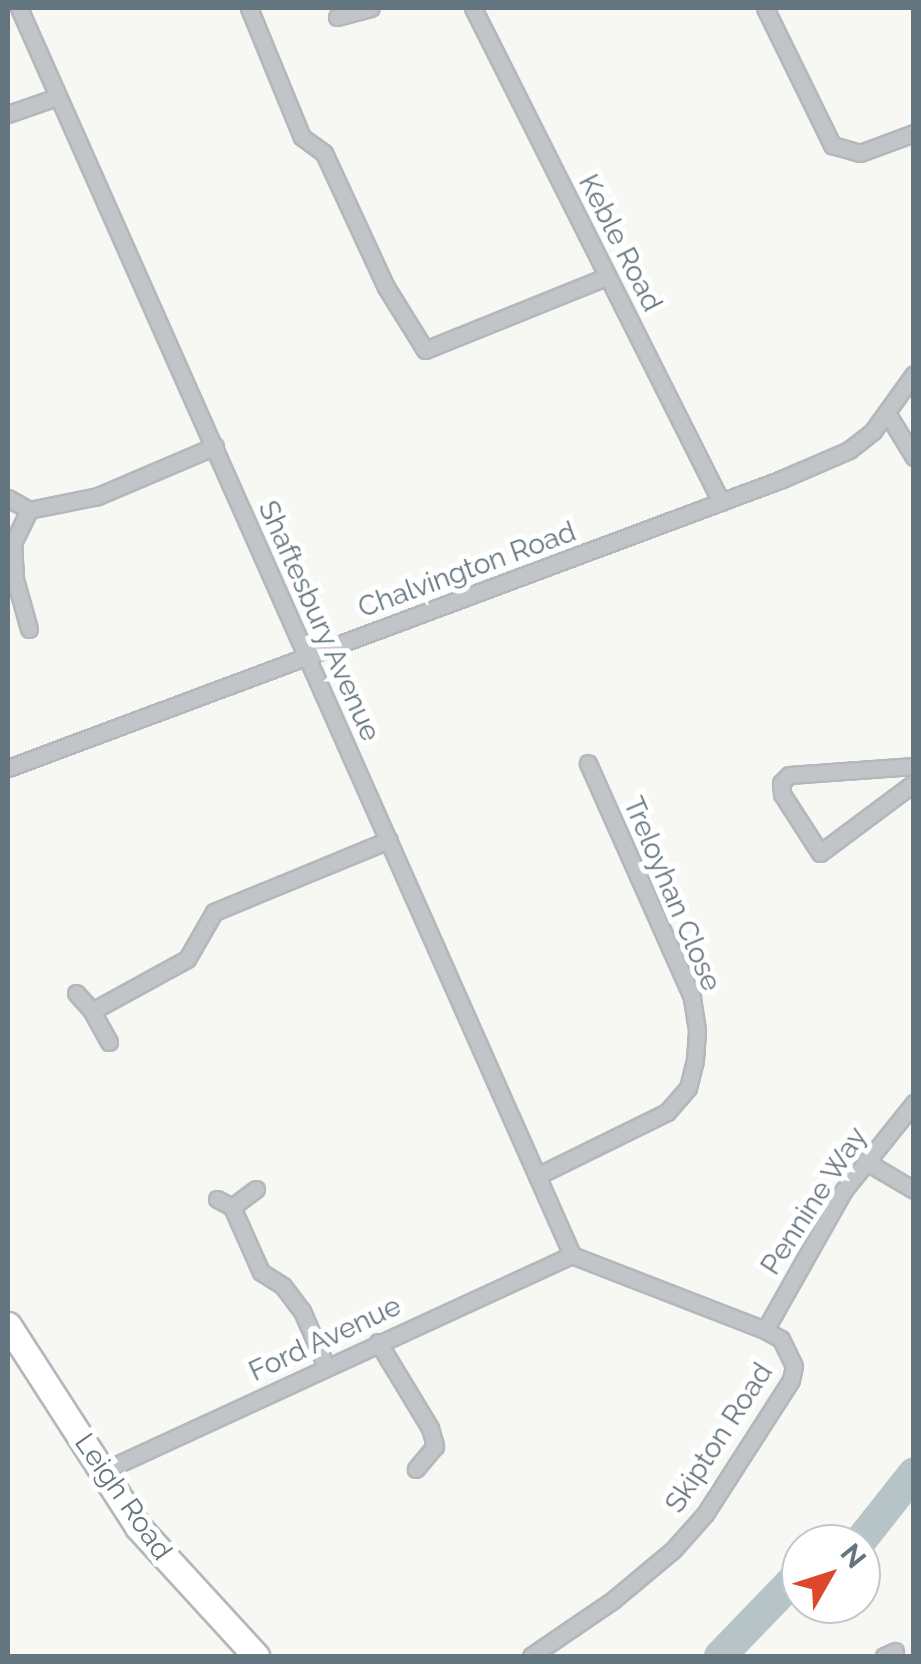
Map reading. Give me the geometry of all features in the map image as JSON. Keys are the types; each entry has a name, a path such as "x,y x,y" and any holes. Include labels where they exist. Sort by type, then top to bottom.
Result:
{"main road":[{"name":"Leigh Road","path":"8,1324 100,1472 158,1552 256,1656"}],"street":[{"name":"Shaftesbury Avenue","path":"19,8 572,1255"},
{"path":"249,8 302,137 324,153 386,287 424,350 608,276"},
{"path":"337,17 371,8"},
{"name":"Keble Road","path":"473,8 720,502"},
{"path":"764,8 832,145 860,152 914,133"},
{"path":"8,114 57,97"},
{"name":"Chalvington Road","path":"8,768 720,502 849,450 887,413 914,374"},
{"path":"887,413 914,457"},
{"path":"8,498 29,510 98,496 215,446"},
{"path":"28,629 15,579 13,543 29,510"},
{"name":"Treloyhan Close","path":"537,1176 667,1112 688,1088 695,1060 698,1030 692,998 588,763"},
{"path":"914,766 789,775 780,783 782,794 820,853 828,851 914,783"},
{"name":"Treloyhan Close","path":"579,790 597,782"},
{"path":"92,1011 187,958 214,912 389,840"},
{"path":"76,993 92,1011 109,1042"},
{"name":"Pennine Way","path":"765,1330 801,1261 865,1161 914,1103"},
{"path":"865,1161 914,1190"},
{"path":"256,1188 224,1203 261,1272 283,1286 302,1311 326,1366"},
{"name":"Skipton Road","path":"531,1656 612,1600 673,1550 705,1514 792,1380 794,1366 781,1339 765,1330 572,1255"},
{"name":"Ford Avenue","path":"100,1472 572,1255"},
{"path":"378,1342 430,1428 435,1446 416,1468"}],"waterway":[{"path":"874,1524 914,1473"},
{"path":"720,1656 781,1593"}]}
